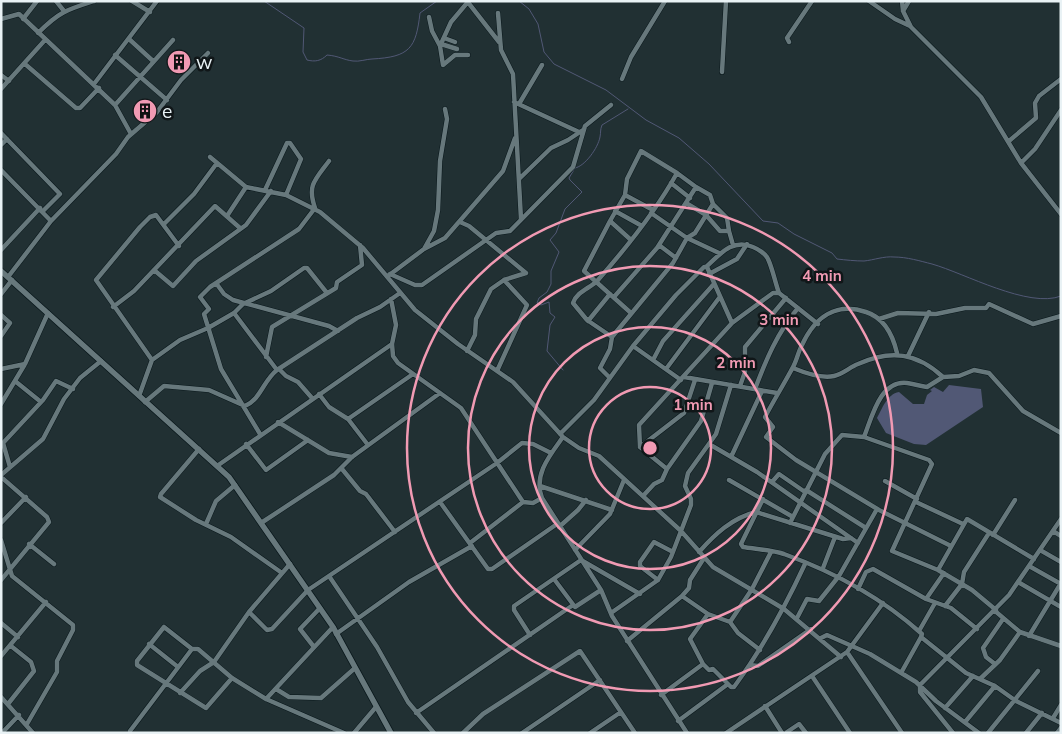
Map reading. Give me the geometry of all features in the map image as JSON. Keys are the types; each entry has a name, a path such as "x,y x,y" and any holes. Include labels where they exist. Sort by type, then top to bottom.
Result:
{"street":[{"path":"24,18 38,1"},
{"path":"56,1 64,11"},
{"path":"38,33 55,16 94,1"},
{"path":"132,1 150,12"},
{"path":"94,84 157,1"},
{"path":"622,79 631,57 665,1"},
{"path":"722,72 726,1"},
{"path":"788,42 787,38 812,1"},
{"path":"869,1 895,19 911,27"},
{"path":"902,1 903,12 911,27 981,96 1021,163 1061,214"},
{"path":"903,12 908,1"},
{"path":"441,45 450,22 462,11 467,2 500,43"},
{"path":"498,13 502,54 513,74 517,103 516,134 521,218"},
{"path":"1,19 17,14 24,18 115,105 131,134"},
{"path":"429,17 432,30 441,45 443,65 455,56 468,55"},
{"path":"129,38 153,61"},
{"path":"444,38 455,42"},
{"path":"1,89 45,40"},
{"path":"115,105 173,40"},
{"path":"441,45 457,49"},
{"path":"1,294 10,278 51,221 116,154 131,134 167,100 181,80 208,53"},
{"path":"115,55 167,100"},
{"path":"25,64 76,108 80,108 99,88"},
{"path":"517,103 542,65"},
{"path":"1,74 9,81"},
{"path":"1009,141 1033,122 1037,115 1035,104 1039,96 1061,79"},
{"path":"517,103 581,131"},
{"path":"518,179 554,145 568,140 612,106"},
{"path":"424,249 434,232 438,210 440,161 447,119 445,109"},
{"path":"1021,163 1034,149 1061,110"},
{"path":"388,275 415,285 422,285 496,233 506,233 560,183 573,167 578,156 581,131"},
{"path":"1,133 60,194 1,250"},
{"path":"388,275 424,249 445,238 460,222 503,171 516,134"},
{"path":"1,145 7,140"},
{"path":"265,190 290,143 301,159 286,195"},
{"path":"631,313 584,271 625,195 627,179 641,151 710,195 713,204 727,218 734,245"},
{"path":"210,157 246,187 286,195 315,208 360,245 388,275 415,310 517,386 562,435 579,448 599,456 681,531 713,567 797,618 841,657"},
{"path":"315,208 311,196 311,186 329,161"},
{"path":"164,224 194,194 217,163"},
{"path":"1,170 51,221"},
{"path":"612,337 588,321 573,303 579,294 596,282 631,240 677,173"},
{"path":"671,183 690,198"},
{"path":"227,216 246,187"},
{"path":"588,321 659,245 696,187"},
{"path":"154,270 173,286 196,261 246,224 271,191"},
{"path":"625,195 652,211 687,238 719,253"},
{"path":"686,203 706,215 720,231 729,231"},
{"path":"610,378 600,368 610,348 612,337 676,258 687,238 695,233 713,204"},
{"path":"113,307 134,291 179,246 215,206 240,228"},
{"path":"260,434 245,406 221,369 204,314 209,309 200,297 216,283 299,229 315,208"},
{"path":"615,211 642,226"},
{"path":"152,360 97,283 97,277 150,217 156,215 179,246"},
{"path":"610,221 631,240"},
{"path":"460,222 469,226 526,272 525,275 504,280 489,291 476,319 474,335 467,350"},
{"path":"709,274 737,259 747,244"},
{"path":"686,733 627,641 611,613 601,590 542,498 540,486 544,463 562,435 591,404 633,346 676,295 719,253 734,245 747,244 768,257 779,293"},
{"path":"266,356 270,330 336,288 336,282 362,265 360,245"},
{"path":"659,245 676,258"},
{"path":"706,266 732,323"},
{"path":"139,396 152,360 180,340 208,328 234,313 243,304 271,291 305,267 327,293"},
{"path":"1,271 199,449 235,485 333,627 391,733"},
{"path":"497,371 527,305 504,280"},
{"path":"216,283 228,298 243,304 334,327 338,331"},
{"path":"653,360 663,341 713,284"},
{"path":"245,406 256,399 266,380 278,370 357,318 400,293"},
{"path":"667,469 640,447 639,426 732,323 766,296 772,293 779,293 818,324"},
{"path":"666,369 719,298"},
{"path":"740,386 745,372 745,347 786,298"},
{"path":"391,299 396,324 392,344 393,356 398,363 461,408 523,502"},
{"path":"879,320 898,313 929,312 936,314 965,308 986,308 989,304 1033,324 1061,316"},
{"path":"897,353 890,331 870,313 845,307 832,311 807,335 793,368 777,393 765,417 773,427 766,436 766,439 789,456 877,509 951,546"},
{"path":"755,389 779,333 798,308"},
{"path":"908,356 929,312"},
{"path":"1,404 25,364 48,313"},
{"path":"234,313 278,370 298,382 312,398"},
{"path":"1,315 10,323 1,336"},
{"path":"217,466 260,434 392,344"},
{"path":"633,346 666,369 683,378 777,393"},
{"path":"793,368 810,374 833,376 865,361 897,353 930,366 944,377"},
{"path":"1,580 49,522 1,476 43,439 59,407 80,378 102,362"},
{"path":"1,369 25,364"},
{"path":"864,437 881,396 886,390 906,383 926,387 944,377 959,376 974,370 989,372 1023,411 1061,433"},
{"path":"348,419 413,374"},
{"path":"640,447 671,425 684,413 696,380"},
{"path":"15,381 41,402"},
{"path":"10,467 3,443 41,402 56,381 73,389"},
{"path":"643,496 654,484 662,480 667,469 701,421 712,382"},
{"path":"611,613 658,580 673,552 691,499 685,482 699,456 716,434 731,385"},
{"path":"145,402 164,386 209,390 245,406"},
{"path":"731,457 762,391"},
{"path":"261,523 342,469 352,457 440,393"},
{"path":"319,394 329,407 348,419 368,445"},
{"path":"278,422 329,453 352,457"},
{"path":"790,524 816,471 831,446 842,435 864,437 931,461 928,477 892,551 938,570 962,584 996,610 1003,619 1020,632 1061,646"},
{"path":"246,444 266,470 308,440"},
{"path":"249,612 270,630 308,590 526,443 551,453"},
{"path":"709,444 772,482 858,543"},
{"path":"199,449 160,495 231,538 282,573"},
{"path":"342,469 360,491 366,494 395,532"},
{"path":"772,482 779,474 866,528"},
{"path":"574,550 606,520 624,480"},
{"path":"729,480 793,516"},
{"path":"885,481 916,500 963,524"},
{"path":"206,524 216,502 235,485"},
{"path":"540,486 612,510"},
{"path":"1,523 26,498"},
{"path":"336,634 358,620 404,585 471,544 523,502 533,503 542,498"},
{"path":"763,499 741,546 787,555 805,564 823,568 839,576 858,590 883,603 922,634 921,637 959,668 995,686 1016,701 1061,723"},
{"path":"440,502 486,567 492,569 558,525 578,510 586,500"},
{"path":"946,606 962,584 964,572 1015,500"},
{"path":"797,618 807,599 819,601 839,576 877,509"},
{"path":"699,552 714,535 732,522 741,516 756,512 836,537 851,538"},
{"path":"953,733 919,690 920,685 946,656 996,610 1018,582 1061,518"},
{"path":"938,570 963,524 965,521 970,520 1034,559"},
{"path":"1053,531 1061,536"},
{"path":"823,568 836,537"},
{"path":"1,540 9,569 14,579 71,622 73,630 57,661 57,672 27,724"},
{"path":"658,580 640,566 640,562 654,542 673,552"},
{"path":"30,544 54,564"},
{"path":"1040,550 1061,562"},
{"path":"730,622 752,590 771,552"},
{"path":"627,641 682,596 689,588 690,580 704,558"},
{"path":"530,635 514,610 514,606 581,560"},
{"path":"581,560 640,594"},
{"path":"180,692 200,671 214,662 249,612 290,564"},
{"path":"708,614 690,639 703,664 709,670 713,669 728,684 734,687 760,650 784,609 805,564"},
{"path":"1029,566 1061,583 1029,636"},
{"path":"858,590 866,572 873,569 926,599 955,610 977,629"},
{"path":"926,599 944,573"},
{"path":"330,576 416,713 434,733"},
{"path":"554,579 573,605"},
{"path":"1018,582 1061,607"},
{"path":"416,713 573,605 579,606 601,590"},
{"path":"682,596 708,614 730,622 738,633 760,650"},
{"path":"1,656 46,602"},
{"path":"726,733 841,657 851,647 883,603"},
{"path":"918,631 934,603"},
{"path":"314,647 300,629 320,608"},
{"path":"995,664 986,657 983,648 1003,619"},
{"path":"1,623 18,637"},
{"path":"232,678 208,707 137,665 138,659 163,627 192,649 198,650 232,678 266,699 344,733"},
{"path":"266,699 333,627"},
{"path":"750,665 758,666 811,629"},
{"path":"981,678 995,664 1020,632"},
{"path":"821,638 827,635 870,654 920,685 979,733"},
{"path":"901,673 921,637"},
{"path":"149,644 178,667"},
{"path":"8,704 34,671 31,662 11,646"},
{"path":"130,731 192,649"},
{"path":"463,733 483,714 578,651 583,652 635,733"},
{"path":"847,652 902,733"},
{"path":"661,695 703,664"},
{"path":"276,689 289,697 320,698 355,668"},
{"path":"988,733 1016,701 1038,671"},
{"path":"812,676 850,733"},
{"path":"946,708 973,676"},
{"path":"522,733 600,680"},
{"path":"678,721 728,684"},
{"path":"965,722 995,686"},
{"path":"1,697 34,733"},
{"path":"1053,718 1061,705"},
{"path":"765,706 786,733 799,724 806,733"},
{"path":"354,733 376,707"},
{"path":"590,733 621,712"},
{"path":"1026,733 1042,714"},
{"path":"2,733 19,716"},
{"path":"1057,733 1061,728"}],"water":[{"path":"949,385 981,389 983,407 926,445 914,444 886,433 877,418 885,402 895,393 899,392 913,404 924,404 927,395 932,391 930,390 934,387 943,392"}],"waterway":[{"path":"264,1 304,28 303,52 307,60 313,61 322,59 327,55 355,61 385,58 403,53 409,48 416,35 420,13 437,1"},
{"path":"519,1 529,9 538,24 544,52 554,64 606,90 646,120 679,138 709,164 763,221 778,223 794,234 832,253 837,259 864,261 890,257 909,258 945,268 1015,294 1048,299 1061,296"},
{"path":"563,370 547,351 550,325 555,317 550,313 549,302 541,305 537,303 539,298 547,292 551,284 551,271 559,252 550,240 556,233 565,209 582,192 569,178 575,168 583,164 594,151 599,141 602,125 628,109"}],"place":[{"name":"w","path":"179,62"},
{"name":"e","path":"145,111"}]}
